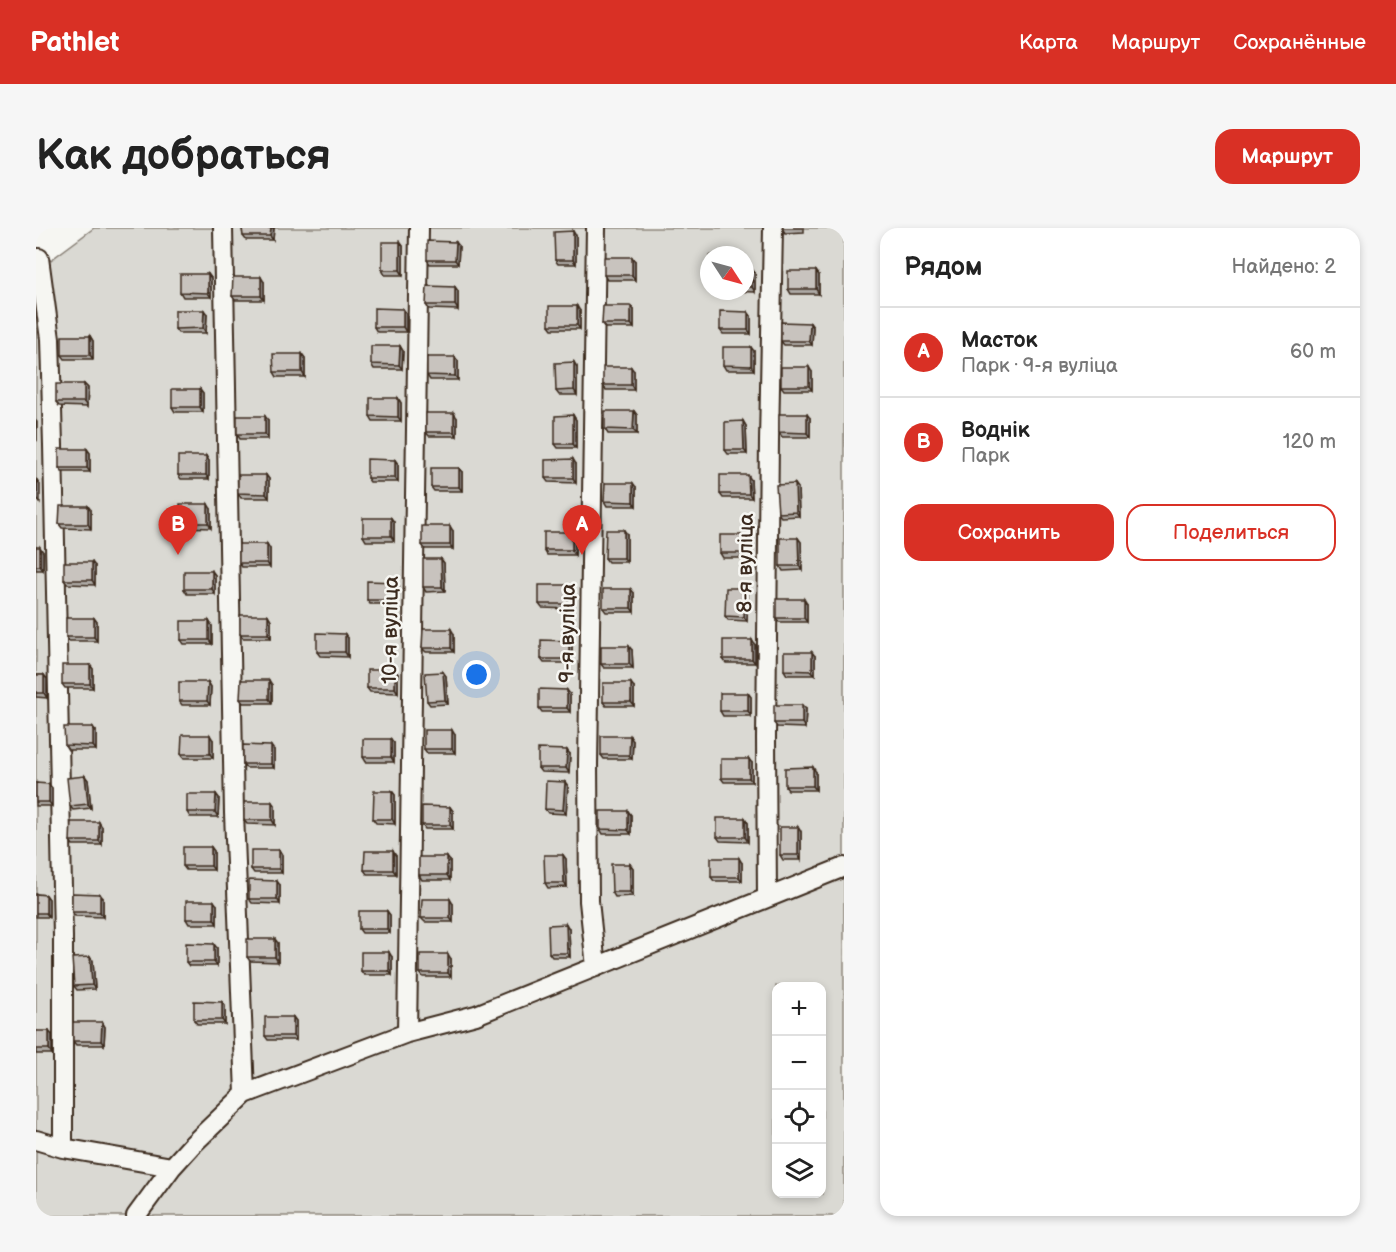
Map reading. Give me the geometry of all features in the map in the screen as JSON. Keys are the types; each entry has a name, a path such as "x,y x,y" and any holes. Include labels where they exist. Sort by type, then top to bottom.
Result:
{"street":[{"path":"223,228 234,813 245,1094"},
{"name":"10-я вуліца","path":"407,1033 419,228"},
{"name":"9-я вуліца","path":"596,228 588,764 589,901 596,967"},
{"name":"8-я вуліца","path":"767,898 766,714 773,228"},
{"path":"36,258 39,258 50,339 63,937 63,1148"},
{"path":"136,1216 172,1167 245,1094 407,1033 476,1015 844,867"},
{"path":"36,1140 63,1148 172,1167"}],"shaded area":[{"path":"94,228 844,228 844,1216 36,1216 36,271"}],"building":[{"path":"242,228 271,228 270,236 243,236"},
{"path":"573,231 573,260 555,260 554,232"},
{"path":"427,241 456,242 455,260 427,260"},
{"path":"382,242 400,242 400,270 382,270"},
{"path":"604,257 632,257 632,275 604,275"},
{"path":"788,271 816,271 816,289 788,289"},
{"path":"180,274 208,274 208,293 180,292"},
{"path":"233,277 261,277 261,296 232,296"},
{"path":"427,286 455,287 455,305 426,305"},
{"path":"549,306 577,306 577,325 549,325"},
{"path":"603,306 631,306 631,324 602,324"},
{"path":"374,308 403,309 403,327 374,327"},
{"path":"175,310 204,310 203,328 175,329"},
{"path":"720,311 748,312 748,330 720,330"},
{"path":"781,322 810,323 809,341 781,341"},
{"path":"62,336 90,336 90,355 62,355"},
{"path":"371,346 400,346 399,365 371,364"},
{"path":"723,347 751,347 751,366 723,365"},
{"path":"273,354 302,354 302,372 274,372"},
{"path":"427,357 455,357 455,376 427,375"},
{"path":"574,362 574,390 556,391 555,363"},
{"path":"603,367 631,367 631,385 603,385"},
{"path":"781,367 809,367 809,386 781,386"},
{"path":"56,384 84,384 84,402 56,402"},
{"path":"172,389 200,389 200,407 172,407"},
{"path":"370,398 398,398 398,417 370,416"},
{"path":"605,411 634,411 633,430 605,429"},
{"path":"426,413 454,413 454,432 426,432"},
{"path":"779,414 807,414 807,433 779,432"},
{"path":"573,415 573,444 555,444 555,416"},
{"path":"237,416 265,416 265,434 237,434"},
{"path":"743,421 744,450 725,450 725,422"},
{"path":"59,449 87,449 87,468 59,468"},
{"path":"178,456 206,456 206,475 178,475"},
{"path":"367,459 395,460 395,478 367,478"},
{"path":"573,459 573,478 545,478 545,460"},
{"path":"431,468 459,468 459,487 431,487"},
{"path":"238,475 266,475 266,494 238,493"},
{"path":"720,475 748,475 749,494 720,494"},
{"path":"605,483 633,483 633,502 604,501"},
{"path":"795,484 796,512 778,513 776,485"},
{"path":"180,504 208,504 208,523 180,523"},
{"path":"60,506 88,506 88,524 59,524"},
{"path":"363,518 391,518 391,536 363,536"},
{"path":"422,526 450,526 450,545 422,545"},
{"path":"606,530 624,530 624,558 605,558"},
{"path":"544,532 572,532 572,550 544,550"},
{"path":"720,535 748,535 748,553 720,553"},
{"path":"780,538 798,538 799,566 780,566"},
{"path":"239,544 267,544 267,563 239,563"},
{"path":"36,547 40,547 40,566 36,566"},
{"path":"423,559 441,559 442,587 423,587"},
{"path":"64,562 92,562 92,580 64,580"},
{"path":"184,571 212,571 212,589 184,589"},
{"path":"367,581 396,582 395,600 367,600"},
{"path":"539,585 568,585 568,604 539,604"},
{"path":"726,588 745,588 744,617 725,616"},
{"path":"603,589 631,589 631,608 603,608"},
{"path":"776,599 804,599 804,618 776,618"},
{"path":"240,615 268,615 268,634 240,634"},
{"path":"66,618 94,618 94,637 66,637"},
{"path":"181,621 209,621 209,640 181,640"},
{"path":"423,629 451,629 451,648 422,648"},
{"path":"317,633 345,634 345,652 317,652"},
{"path":"541,640 569,641 569,659 541,659"},
{"path":"723,640 752,640 752,659 723,659"},
{"path":"601,646 629,646 629,664 601,664"},
{"path":"784,652 812,652 812,671 784,670"},
{"path":"62,665 90,665 90,684 62,684"},
{"path":"367,670 395,670 395,688 367,688"},
{"path":"443,672 445,700 427,701 425,673"},
{"path":"36,675 44,675 44,693 36,693"},
{"path":"241,680 269,680 269,699 240,699"},
{"path":"179,682 208,682 207,701 179,701"},
{"path":"603,683 631,683 631,702 603,702"},
{"path":"539,689 567,690 567,708 539,708"},
{"path":"720,693 748,693 748,711 720,711"},
{"path":"774,705 802,705 802,723 774,723"},
{"path":"64,727 93,727 93,746 65,745"},
{"path":"424,730 452,730 452,749 424,749"},
{"path":"182,735 210,735 210,754 181,754"},
{"path":"601,736 630,736 629,755 601,755"},
{"path":"363,739 391,739 391,757 363,757"},
{"path":"243,745 271,746 271,764 243,764"},
{"path":"538,749 567,750 566,768 538,768"},
{"path":"721,759 749,759 749,778 721,778"},
{"path":"813,767 813,786 785,786 785,768"},
{"path":"85,776 88,804 70,806 67,778"},
{"path":"546,781 565,782 563,810 545,809"},
{"path":"36,783 49,784 49,802 36,802"},
{"path":"374,791 392,791 392,819 373,819"},
{"path":"187,794 216,794 215,812 187,812"},
{"path":"244,802 272,802 272,820 244,820"},
{"path":"422,806 450,807 450,825 422,825"},
{"path":"600,811 628,811 628,830 600,829"},
{"path":"717,818 745,818 745,837 717,837"},
{"path":"71,822 99,822 99,841 70,841"},
{"path":"780,827 798,827 798,855 780,855"},
{"path":"183,847 211,847 211,866 183,866"},
{"path":"251,850 279,850 279,869 251,869"},
{"path":"365,851 393,851 393,870 364,870"},
{"path":"544,855 563,855 564,883 545,883"},
{"path":"419,857 447,857 447,875 419,875"},
{"path":"711,858 739,858 739,877 711,877"},
{"path":"611,864 630,864 630,892 612,892"},
{"path":"249,880 277,881 277,899 249,899"},
{"path":"72,893 100,894 100,912 72,912"},
{"path":"36,894 46,895 46,913 36,913"},
{"path":"422,899 450,899 450,918 421,918"},
{"path":"186,901 214,901 214,919 186,919"},
{"path":"359,911 387,911 387,929 359,929"},
{"path":"566,924 567,953 549,953 548,925"},
{"path":"247,939 275,939 275,957 247,957"},
{"path":"186,943 214,944 214,962 186,962"},
{"path":"361,952 389,952 389,971 361,971"},
{"path":"420,954 448,954 448,973 420,973"},
{"path":"90,957 92,985 74,986 72,958"},
{"path":"194,1001 222,1002 222,1020 194,1020"},
{"path":"265,1017 293,1017 293,1036 265,1036"},
{"path":"73,1022 102,1022 101,1041 73,1041"},
{"path":"36,1031 49,1031 49,1049 36,1049"}],"place":[{"name":"Воднік","path":"178,555"},
{"name":"Масток","path":"582,555"}]}
